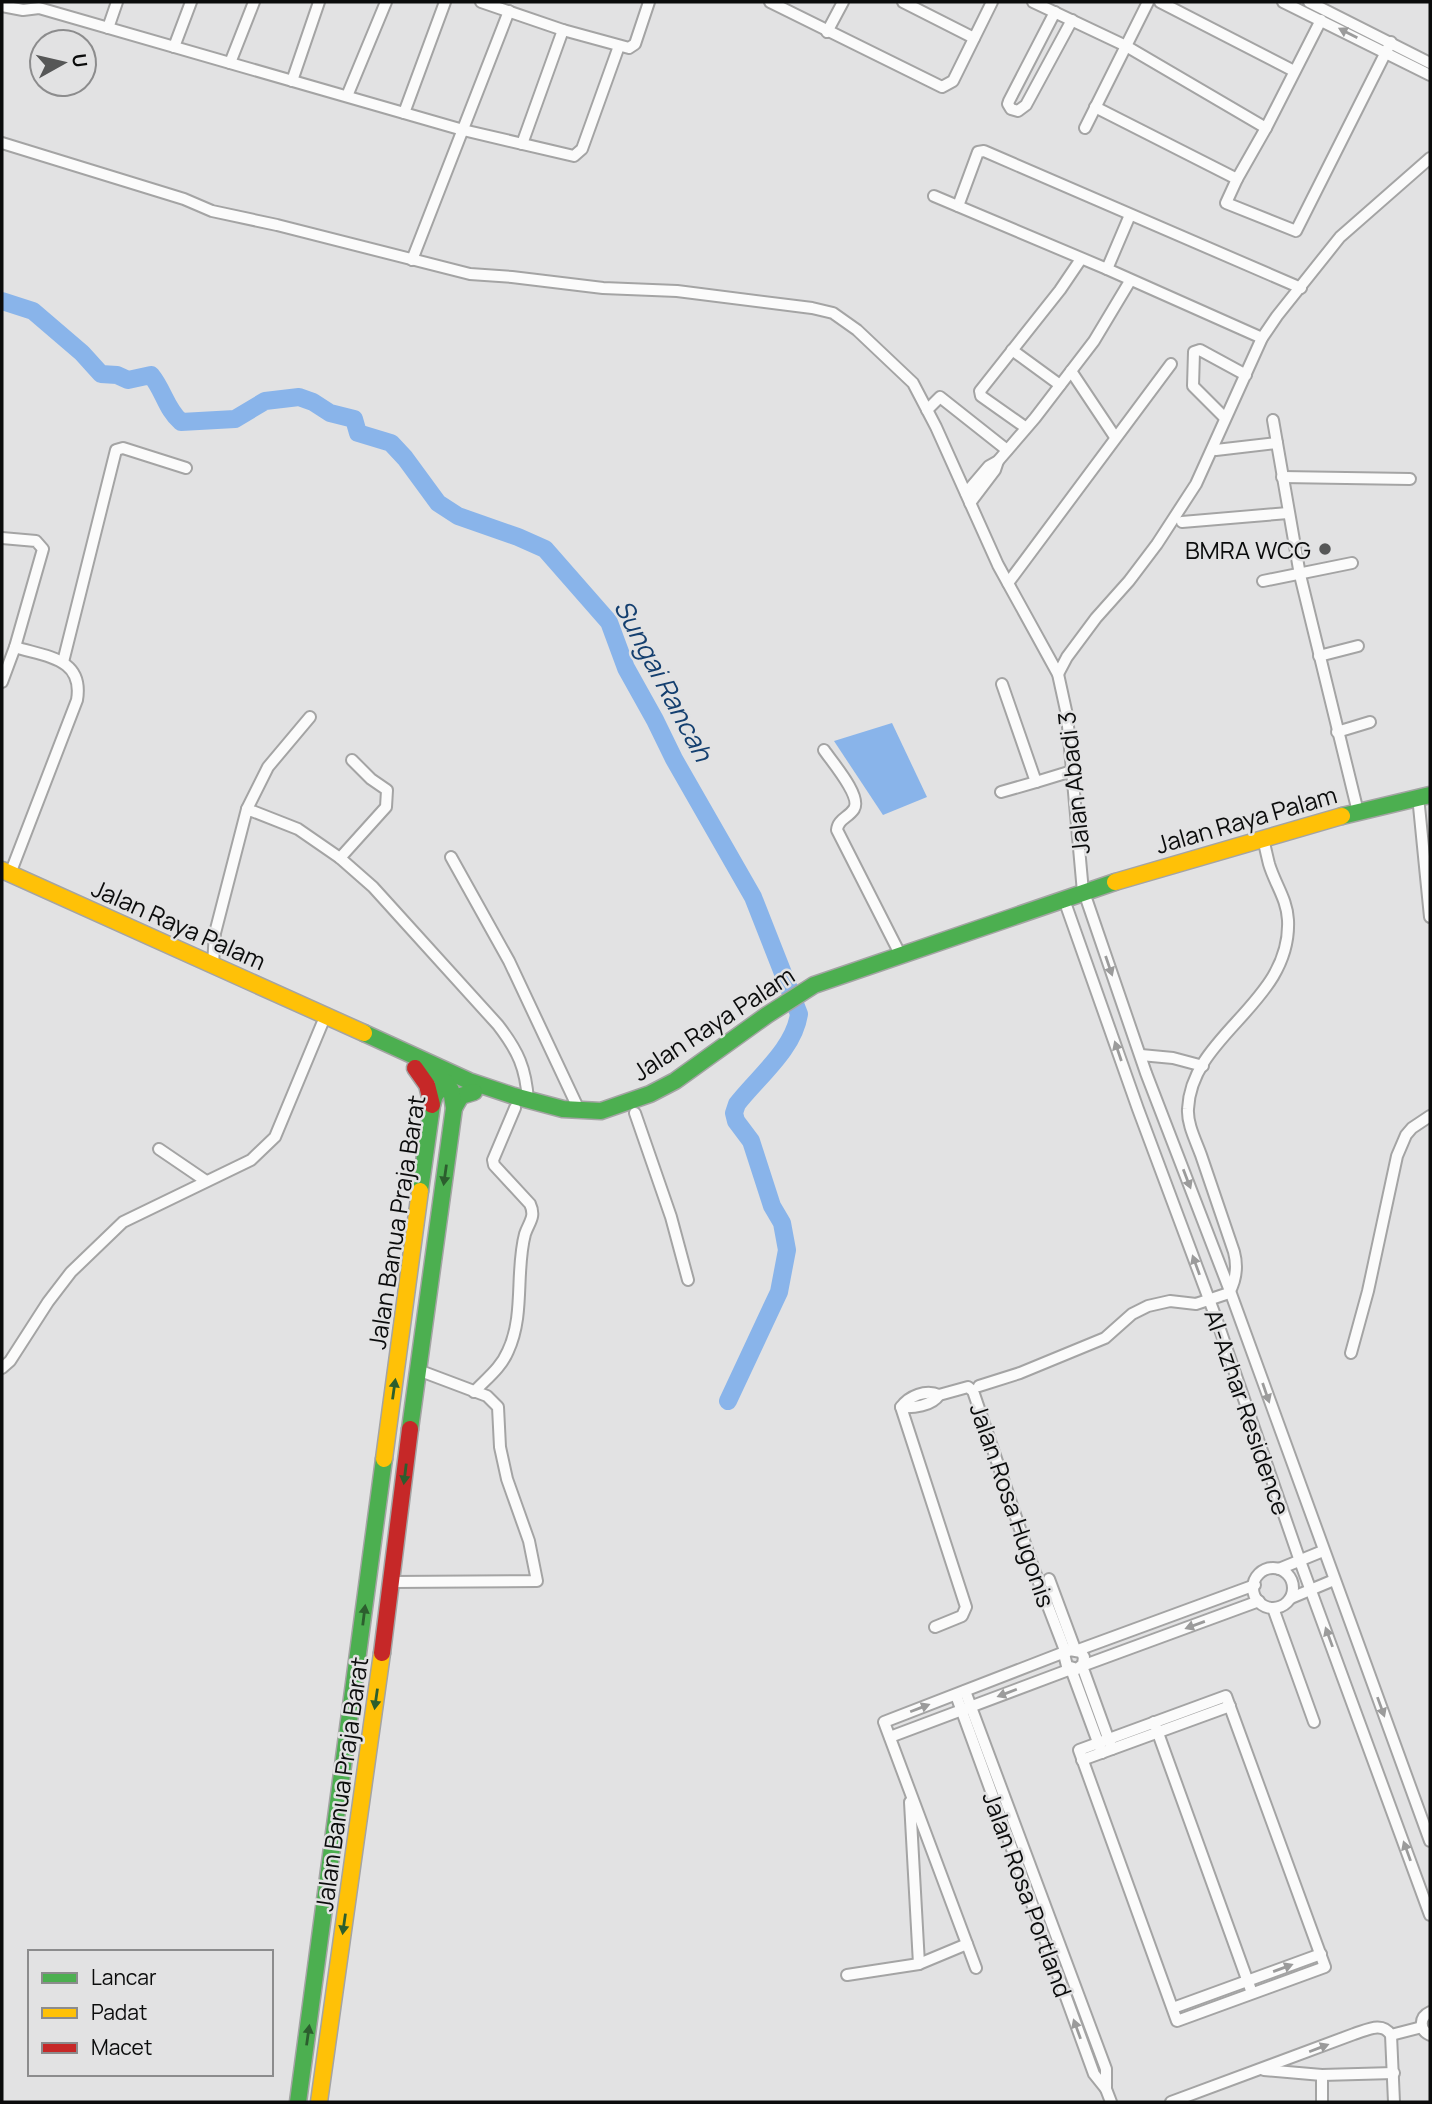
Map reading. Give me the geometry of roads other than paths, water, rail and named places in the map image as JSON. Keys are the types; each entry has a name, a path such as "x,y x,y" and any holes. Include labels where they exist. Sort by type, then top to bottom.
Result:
{"main road":[{"name":"Jalan Raya Palam","path":"1264,843 1357,812 1426,802"},
{"name":"Jalan Raya Palam","path":"795,1000 1085,896 1137,874 1426,802"},
{"name":"Jalan Raya Palam","path":"5,876 322,1024 472,1086 578,1122 599,1121 635,1113 679,1090 780,1010"},
{"name":"Jalan Raya Palam","path":"522,1104 580,1112 609,1109 654,1093 814,985 900,954 1067,908 1085,896"},
{"name":"Jalan Raya Palam","path":"69,907 214,964 422,1065"},
{"path":"422,1065 446,1082"},
{"path":"422,1065 432,1105"},
{"name":"Jalan Raya Palam","path":"446,1082 472,1086"},
{"name":"Jalan Banua Praja Barat","path":"298,2102 432,1105 435,1095 446,1082 451,1090 454,1108 392,1582 319,2102"},
{"path":"454,1108 456,1098 472,1086"}],"street":[{"path":"108,28 117,2"},
{"path":"174,47 191,2"},
{"path":"230,63 254,2"},
{"path":"292,81 319,2"},
{"path":"347,96 386,2"},
{"path":"404,113 445,2"},
{"path":"481,2 563,30 629,48 635,44 649,2"},
{"path":"769,2 942,87 953,81 992,2"},
{"path":"827,32 842,2"},
{"path":"902,2 974,38"},
{"path":"1033,2 1126,46 1266,128"},
{"path":"1085,128 1148,2"},
{"path":"1160,2 1294,71"},
{"path":"1283,2 1430,63"},
{"path":"1309,2 1322,5 1430,75"},
{"path":"2,6 23,10 40,5 108,28 463,130 568,156 578,154 619,46"},
{"path":"412,260 509,11"},
{"path":"1055,12 1009,100 1011,109 1022,110 1072,20"},
{"path":"1321,20 1226,203 1296,231 1388,47"},
{"path":"522,144 563,30"},
{"path":"1041,37 1058,46"},
{"path":"1021,77 1037,85"},
{"path":"1095,107 1237,179"},
{"name":"Jalan Abadi 3","path":"2,143 184,199 212,211 470,274 603,288 677,291 812,307 833,313 858,330 913,383 1008,583 1058,674 1065,701 1085,896"},
{"path":"958,206 980,151 1301,288"},
{"path":"1058,674 1096,618 1129,582 1196,484 1262,338 1277,316 1340,237 1430,158"},
{"path":"934,196 1262,338"},
{"path":"1107,269 1130,215"},
{"path":"1025,427 981,396 982,388 1060,290 1081,258"},
{"path":"968,498 995,470 998,461 1094,341 1130,281"},
{"path":"1012,350 1060,385"},
{"path":"1225,418 1193,386 1194,352 1200,350 1246,375"},
{"path":"1008,583 1171,363"},
{"path":"1071,371 1115,437"},
{"path":"927,410 940,397 1007,450"},
{"path":"1273,420 1300,575 1357,812"},
{"path":"1216,450 1277,443"},
{"path":"63,662 116,450 123,448 186,468"},
{"path":"1282,477 1410,479"},
{"path":"1182,522 1288,513"},
{"path":"2,538 36,541 43,549 15,647 2,682"},
{"path":"1263,581 1352,564"},
{"path":"1319,656 1358,646"},
{"path":"5,876 77,700 78,678 63,662 15,647"},
{"path":"1002,684 1036,782"},
{"path":"214,964 215,933 247,809 268,767 310,717"},
{"path":"1337,732 1370,722"},
{"path":"824,750 856,798 855,807 838,823 837,830 900,954"},
{"path":"340,858 381,815 388,800 387,790 352,760"},
{"path":"1001,792 1072,771"},
{"path":"1426,802 1430,917"},
{"path":"247,809 298,828 340,858 373,887 498,1025 523,1063 522,1104 493,1160 497,1170 530,1204 534,1211 533,1219 526,1234 509,1350 498,1368 474,1392"},
{"path":"979,1386 1020,1373 1105,1338 1132,1314 1149,1306 1170,1301 1192,1305 1209,1301 1230,1291 1237,1262 1187,1112 1194,1083 1203,1066 1266,990 1282,959 1288,922 1286,906 1269,864 1264,843"},
{"path":"452,857 509,961 580,1112"},
{"name":"Al-Azhar Residence","path":"1085,896 1159,1108 1230,1291 1430,1841"},
{"name":"Al-Azhar Residence","path":"1067,908 1216,1318 1300,1561 1430,1915"},
{"path":"2,1368 10,1361 71,1272 123,1222 251,1160 275,1137 322,1024"},
{"path":"1141,1055 1173,1058 1203,1066"},
{"path":"635,1113 671,1217 688,1280"},
{"path":"1351,1353 1368,1291 1401,1142 1412,1128 1430,1116"},
{"path":"159,1149 206,1181"},
{"path":"1216,1318 1237,1310"},
{"path":"392,1582 537,1581 529,1541 500,1447 498,1407 487,1396 418,1370"},
{"name":"Jalan Rosa Hugonis","path":"934,1627 962,1616 966,1606 901,1408 907,1398 913,1396 933,1392 939,1395 968,1387 973,1391 1033,1567 1071,1652"},
{"path":"1323,1551 1279,1569 1261,1573 1254,1594 1266,1607 1273,1608 1334,1580"},
{"path":"1279,1569 1291,1581 1291,1598"},
{"name":"Jalan Rosa Hugonis","path":"1049,1579 1071,1652"},
{"path":"976,1968 884,1722 1255,1585"},
{"path":"1224,1596 1229,1612"},
{"path":"890,1737 1259,1601"},
{"path":"1273,1608 1314,1722"},
{"path":"1071,1652 1067,1666 1076,1667"},
{"path":"1071,1652 1084,1657 1076,1667"},
{"path":"1076,1667 1105,1746"},
{"name":"Jalan Rosa Portland","path":"960,1693 1094,2074 1111,2102"},
{"path":"1226,1696 1325,1967 1177,2021 1079,1750 1105,1746 1226,1696"},
{"path":"1156,1727 1252,1993"},
{"path":"909,1790 919,1964"},
{"path":"847,1975 919,1964 967,1944"},
{"path":"1173,2008 1321,1954"},
{"path":"1391,2035 1426,2031 1424,2016 1430,2012"},
{"path":"1171,2102 1376,2027 1384,2027 1391,2035 1394,2102"},
{"path":"1258,2070 1322,2076 1394,2073"},
{"path":"1322,2076 1322,2102"}],"water":[{"path":"892,723 927,797 883,815 834,741"}],"waterway":[{"name":"Sungai Rancah","path":"2,301 33,311 82,353 101,374 117,375 128,380 151,375 181,422 235,419 265,401 299,397 330,413 354,419 358,433 391,443 438,503 458,516 545,549 609,622 626,668 674,759 753,897 799,1014 796,1027 783,1051 737,1104 734,1113 736,1121 751,1141 772,1206 782,1223 787,1250 779,1292 728,1401"}],"place":[{"name":"BMRA WCG","path":"1325,549"}]}
